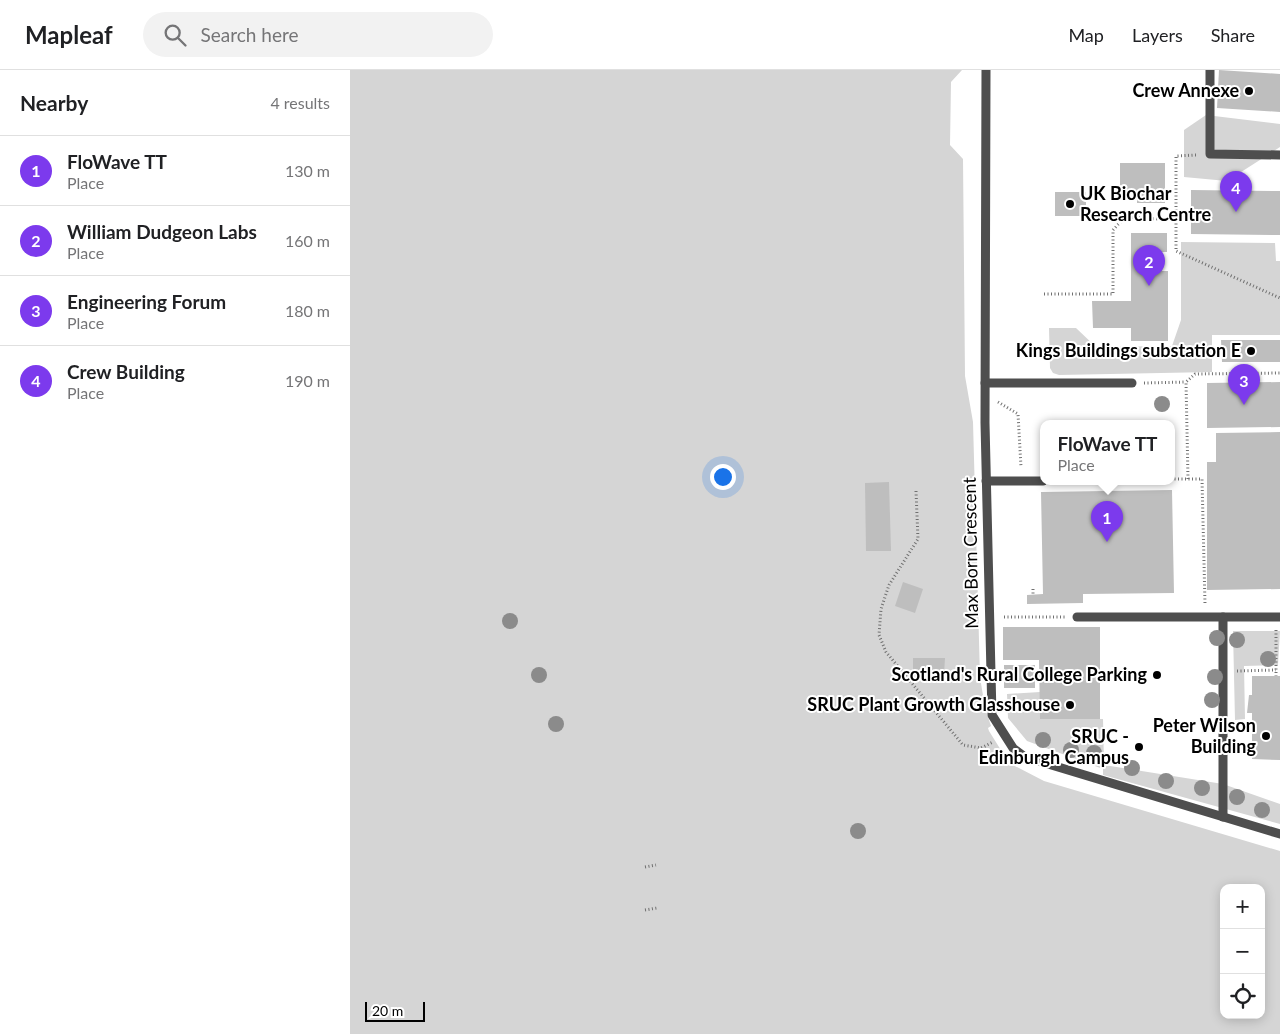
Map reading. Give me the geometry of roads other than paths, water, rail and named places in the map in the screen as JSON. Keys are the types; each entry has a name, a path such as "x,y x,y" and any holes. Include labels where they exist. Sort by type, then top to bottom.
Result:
{"lane":[{"name":"Max Born Crescent","path":"986,70 985,393 988,617 992,715 1013,748 1025,757 1280,834"},
{"path":"1210,70 1210,154 1280,155"},
{"path":"985,383 1132,383"},
{"path":"986,481 1040,480"},
{"path":"1077,617 1280,617"},
{"path":"1222,617 1222,816"}],"place":[{"name":"Crew Annexe","path":"1249,91"},
{"name":"UK Biochar Research Centre","path":"1070,204"},
{"name":"Crew Building","path":"1236,212"},
{"name":"William Dudgeon Labs","path":"1149,286"},
{"name":"Kings Buildings substation E","path":"1251,351"},
{"name":"Engineering Forum","path":"1244,405"},
{"name":"FloWave TT","path":"1107,542"},
{"name":"Scotland's Rural College Parking","path":"1157,675"},
{"name":"SRUC Plant Growth Glasshouse","path":"1070,705"},
{"name":"Peter Wilson Building","path":"1266,736"},
{"name":"SRUC - Edinburgh Campus","path":"1139,747"}]}
